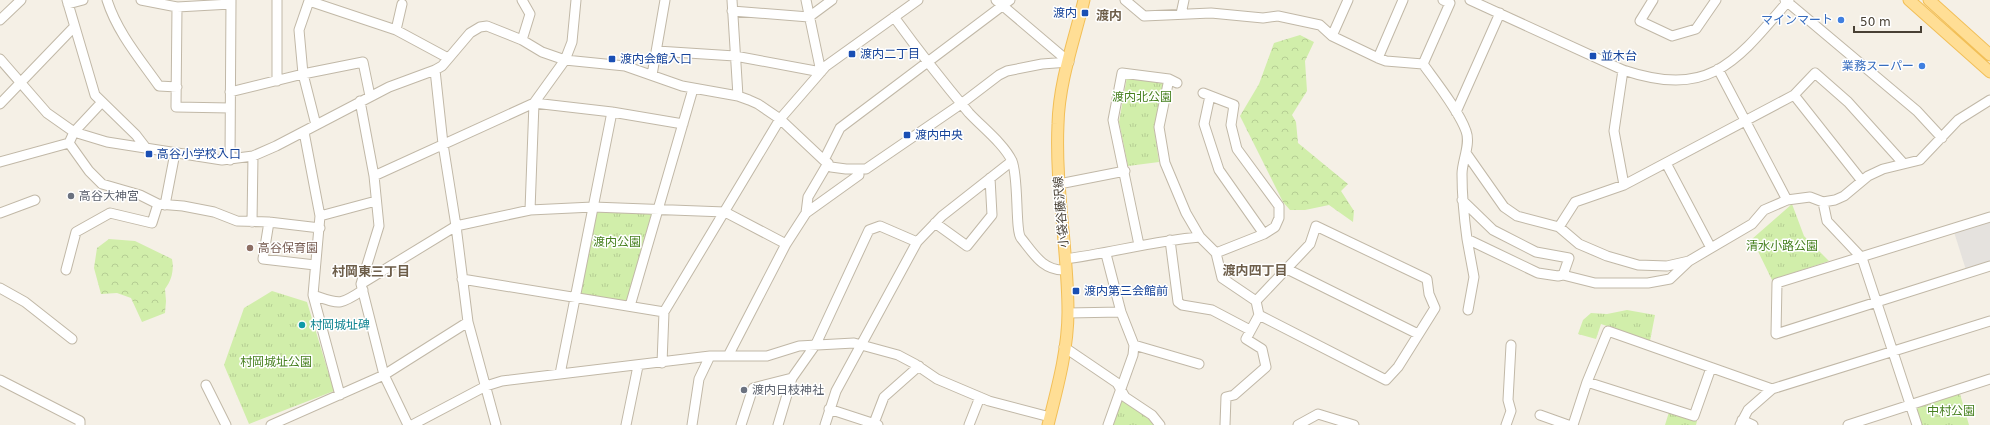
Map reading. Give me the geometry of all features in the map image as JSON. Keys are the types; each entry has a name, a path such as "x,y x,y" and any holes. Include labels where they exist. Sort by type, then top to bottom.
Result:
{"main road":[{"name":"小袋谷藤沢線","path":"1049,421 1064,347 1068,313 1058,184 1058,123 1060,93 1084,0"},
{"path":"1909,0 1990,72"},
{"path":"1929,0 1990,55"}],"street":[{"path":"0,20 21,0"},
{"path":"83,0 68,2 74,27 95,95 136,135 146,148"},
{"path":"108,0 113,18 121,32 159,86 177,87"},
{"path":"141,0 177,7 231,2 230,160"},
{"path":"277,0 277,80"},
{"path":"522,0 530,14 522,40"},
{"path":"374,176 534,103 565,60 572,42 576,0"},
{"path":"652,75 665,0"},
{"path":"732,0 738,96"},
{"path":"806,0 821,72"},
{"path":"732,10 810,17 832,0"},
{"path":"662,363 664,312 780,119 826,66 918,0"},
{"path":"1125,0 1135,4 1144,16 1211,13 1263,18 1278,16 1320,25 1332,36 1378,58 1386,61 1423,64"},
{"path":"1181,14 1184,0"},
{"path":"1332,36 1348,0"},
{"path":"1378,58 1403,0"},
{"path":"1423,64 1450,3 1443,0"},
{"path":"1470,0 1623,70 1647,78 1669,81 1694,78 1718,69 1745,50 1787,1 1916,111 1942,138"},
{"path":"1653,0 1640,21 1672,36 1696,29 1716,0"},
{"path":"316,125 303,74 299,30 309,1 396,30 448,58"},
{"path":"806,213 808,197 826,162 840,128 928,62 1003,2 1069,62"},
{"path":"396,30 402,4"},
{"path":"177,7 176,107 230,108"},
{"path":"1456,112 1500,13"},
{"path":"894,17 961,104 983,129 1000,144 1012,161 1017,185 1018,236 1038,259 1049,268 1055,270 1065,264 1140,245 1200,237"},
{"path":"0,59 20,84 47,113 74,132 108,142 230,160 253,156 276,146 370,96 389,87 435,70 442,66 465,38 480,27 487,26 522,40 542,52 565,60 625,66 694,89 738,96 758,104 780,119 831,167 858,170 866,169 961,104 999,75 1007,71 1042,64 1069,62"},
{"path":"0,104 74,27"},
{"path":"657,51 735,56 821,72"},
{"path":"230,92 303,74 363,62 370,96"},
{"path":"1423,64 1456,112 1467,132 1466,153 1462,172 1462,200 1466,238 1474,277 1468,310"},
{"path":"1718,69 1787,200"},
{"path":"435,70 443,144 456,226 468,322 496,425"},
{"path":"1623,70 1614,131 1624,185"},
{"path":"1140,245 1113,120 1122,73 1173,81 1159,126 1165,163 1186,213 1200,237 1216,253 1222,278 1256,301 1259,315 1246,339 1262,349 1266,367 1234,395 1226,397 1225,425"},
{"path":"1559,227 1575,202 1624,185 1794,96 1814,73 1848,102 1903,163"},
{"path":"630,306 660,209 694,89"},
{"path":"1216,253 1264,234 1275,227 1279,218 1279,206 1237,149 1231,125 1234,105 1206,94 1204,124 1218,170 1264,234"},
{"path":"1794,96 1862,181"},
{"path":"1466,238 1538,273 1558,276 1563,275 1595,283 1648,283 1670,279 1689,261 1752,224 1764,210 1787,200 1810,197 1823,202 1835,200 1844,196 1862,181 1883,169 1920,160 1958,120 1990,100"},
{"path":"360,101 374,176 380,226 362,287 384,375 408,425"},
{"path":"0,162 69,142 74,132 102,102"},
{"path":"534,103 612,112 683,124"},
{"path":"530,210 534,103"},
{"path":"560,374 574,297 612,112"},
{"path":"304,132 320,216 313,295 340,395"},
{"path":"69,142 89,171 102,184 140,195 162,205 183,206 214,212 237,221 269,222 320,228"},
{"path":"66,270 76,232 110,213 152,223 162,205 175,153"},
{"path":"1466,153 1504,207 1517,216 1559,227 1579,244 1607,256 1638,265 1666,266 1689,261"},
{"path":"252,222 253,156"},
{"path":"825,425 836,391 917,242 935,223 1012,161"},
{"path":"1666,163 1711,248"},
{"path":"728,356 786,244 806,213 859,175 858,170"},
{"path":"1058,184 1125,171"},
{"path":"935,223 967,246 992,215 990,178"},
{"path":"0,213 35,200"},
{"path":"1462,200 1493,230 1536,252 1569,258 1563,275"},
{"path":"320,216 376,201"},
{"path":"1823,202 1827,221 1862,258 1917,425"},
{"path":"313,295 338,303 345,302 362,287 456,226 530,210 593,207 725,212 786,244"},
{"path":"1990,217 1862,258 1777,283 1776,334 1990,266"},
{"path":"269,222 263,259 316,265"},
{"path":"778,425 792,378 816,344 869,230 880,226 917,242"},
{"path":"1256,301 1310,244 1316,226 1427,279 1429,294 1435,308 1398,367 1386,380 1259,315"},
{"path":"1170,240 1178,302 1182,305 1212,310 1250,330"},
{"path":"1106,254 1121,312 1134,345 1133,355 1108,425"},
{"path":"1287,270 1418,334"},
{"path":"462,279 664,312"},
{"path":"0,288 25,302 72,339"},
{"path":"1068,313 1121,312"},
{"path":"1753,425 1741,422 1755,402 1772,389 1990,321"},
{"path":"271,425 289,422 340,395 384,375 468,322"},
{"path":"1573,425 1587,382 1608,332 1772,389"},
{"path":"412,425 486,386 502,381 638,366 710,356 767,356 799,346 816,344 862,344 898,355 919,366 937,379 980,397 1049,421"},
{"path":"1134,345 1199,364"},
{"path":"1506,425 1511,411 1508,400 1511,345"},
{"path":"1064,347 1117,384 1125,397 1152,415 1160,425"},
{"path":"692,425 699,379 710,356"},
{"path":"626,425 638,366"},
{"path":"829,409 876,424 884,397 919,366"},
{"path":"1587,382 1694,416 1711,368"},
{"path":"741,425 753,388 792,378"},
{"path":"1848,425 1990,379"},
{"path":"0,380 80,421 80,425"},
{"path":"206,385 226,425"},
{"path":"969,425 980,397"},
{"path":"1298,425 1318,414 1354,425"},
{"path":"1540,415 1568,425"}],"green space":[{"path":"1300,35 1314,42 1305,61 1307,91 1292,115 1296,122 1298,143 1348,184 1341,191 1354,211 1353,222 1329,205 1305,210 1290,210 1283,202 1240,116 1259,84 1274,43"},
{"name":"渡内北公園","path":"1127,77 1164,82 1154,128 1159,162 1128,166 1119,122"},
{"name":"清水小路公園","path":"1792,204 1804,236 1829,261 1772,280 1752,239"},
{"name":"渡内公園","path":"596,212 653,213 627,302 579,294"},
{"path":"109,239 135,241 172,259 172,275 165,289 165,313 142,322 131,298 117,293 101,294 94,268 97,248"},
{"name":"村岡城址公園","path":"272,291 307,302 334,391 249,424 224,365 244,308"},
{"path":"1627,310 1655,315 1650,341 1601,324 1596,339 1578,334 1583,320 1591,313 1607,314"},
{"name":"中村公園","path":"1960,394 1969,425 1921,425 1916,411 1918,407"},
{"path":"1123,396 1155,425 1112,425"},
{"path":"1669,412 1697,421 1696,425 1665,425"}],"shaded area":[{"path":"1990,220 1990,263 1966,270 1954,232"}],"place":[{"name":"渡内","path":"1085,13"},
{"name":"マインマート","path":"1841,20"},
{"name":"渡内二丁目","path":"852,54"},
{"name":"並木台","path":"1593,56"},
{"name":"渡内会館入口","path":"612,59"},
{"name":"業務スーパー","path":"1922,66"},
{"name":"渡内中央","path":"907,135"},
{"name":"高谷小学校入口","path":"149,154"},
{"name":"高谷大神宮","path":"71,196"},
{"name":"高谷保育園","path":"250,248"},
{"name":"渡内第三会館前","path":"1076,291"},
{"name":"村岡城址碑","path":"302,325"},
{"name":"渡内日枝神社","path":"744,390"}],"district":[{"name":"渡内","path":"1109,15"},
{"name":"渡内四丁目","path":"1255,270"},
{"name":"村岡東三丁目","path":"371,271"}]}
